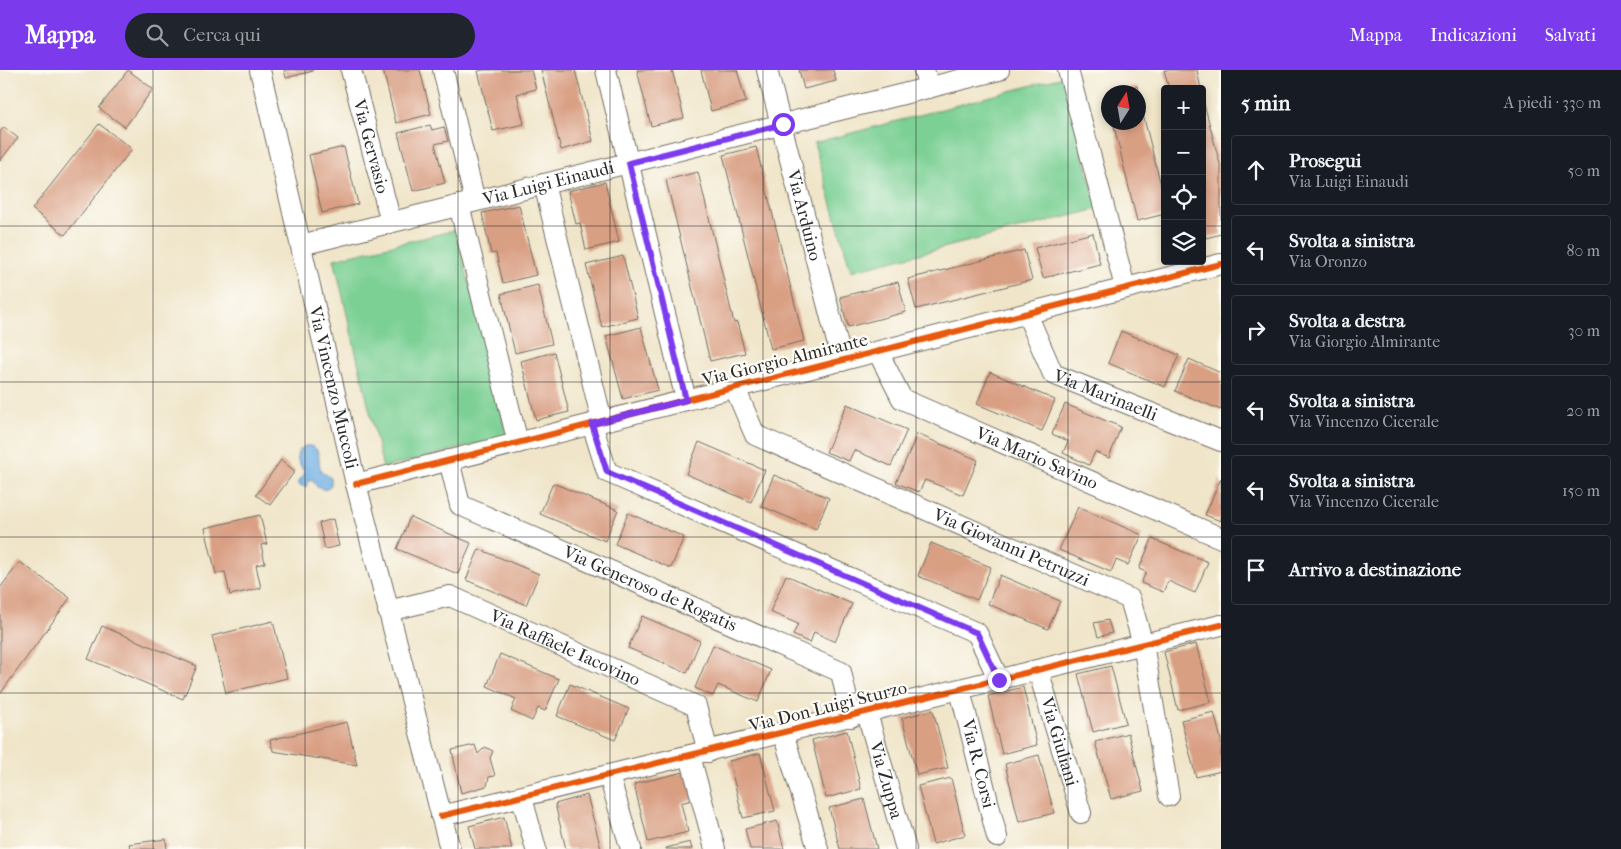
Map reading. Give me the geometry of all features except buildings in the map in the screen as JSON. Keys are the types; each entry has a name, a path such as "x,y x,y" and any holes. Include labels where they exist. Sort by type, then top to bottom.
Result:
{"street":[{"name":"Via Vincenzo Muccoli","path":"260,70 356,484 450,849"},
{"name":"Via Gervasio","path":"352,70 391,222"},
{"path":"443,70 467,203 518,443"},
{"path":"606,70 686,400"},
{"name":"Via Arduino","path":"767,70 783,124 842,361"},
{"name":"Via Luigi Einaudi","path":"301,245 783,124 926,79 999,70"},
{"path":"1068,70 1125,287"},
{"path":"544,184 607,472 977,633 999,680"},
{"name":"Via Giorgio Almirante","path":"356,484 1221,264"},
{"name":"Via Marinaelli","path":"1027,314 1053,374 1221,441"},
{"name":"Via Mario Savino","path":"878,352 902,399 1221,538"},
{"name":"Via Giovanni Petruzzi","path":"735,388 754,434 1130,598 1143,644 1169,796"},
{"name":"Via Generoso de Rogatis","path":"449,460 460,505 841,672 859,714"},
{"name":"Via Raffaele Iacovino","path":"388,611 450,596 696,706 699,754"},
{"name":"Via Don Luigi Sturzo","path":"441,816 522,798 1221,625"},
{"name":"Via Giuliani","path":"1038,670 1081,813"},
{"name":"Via R. Corsi","path":"960,690 997,837"},
{"name":"Via Zuppa","path":"859,714 906,849"},
{"path":"783,734 818,849"},
{"path":"699,754 716,849"},
{"path":"609,776 631,849"},
{"path":"522,798 536,849"}],"green space":[{"path":"1063,77 1098,209 851,271 814,143"},
{"path":"456,230 507,436 383,468 334,259"}],"water":[{"path":"305,446 311,446 317,450 321,471 331,478 331,485 326,490 317,487 312,479 309,480 306,487 299,485 299,479 304,476 304,472 297,455"}],"cycle path":[{"path":"356,484 1221,264"},
{"path":"441,816 1221,625"}],"route":[{"path":"783,124 629,163 686,400 592,424 607,472 977,633 999,680"}]}
